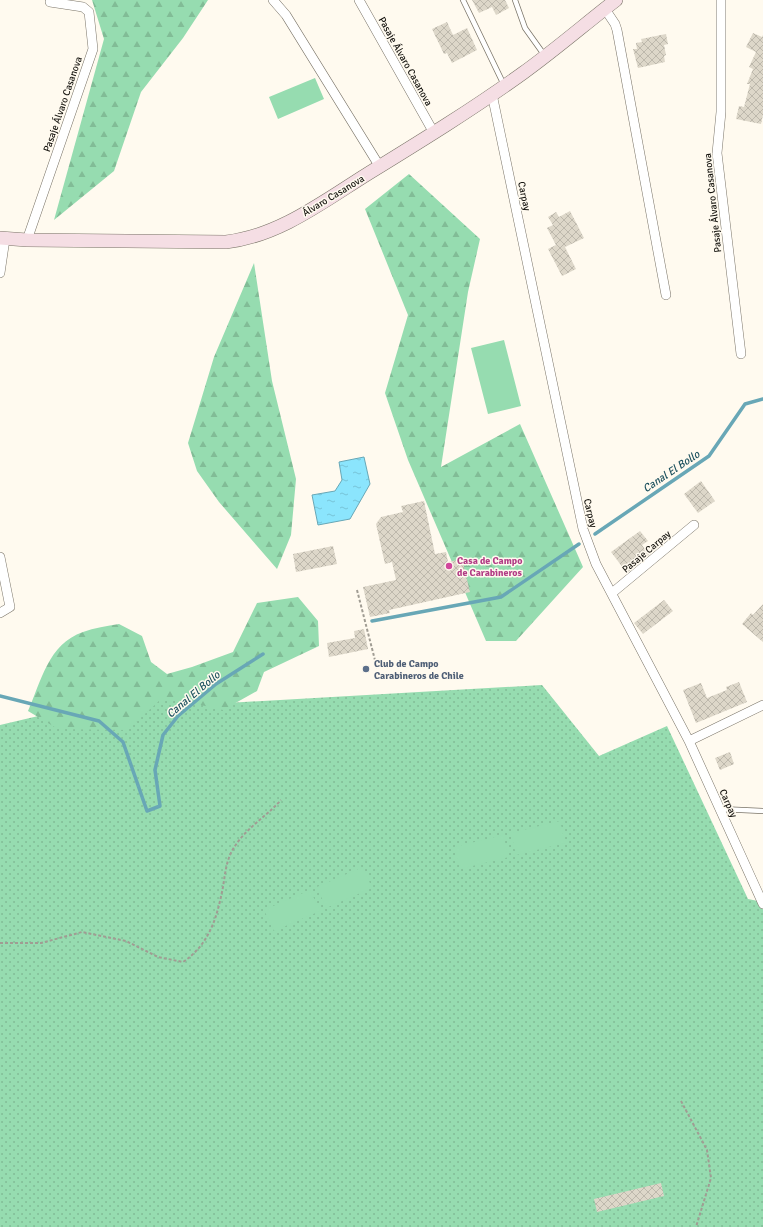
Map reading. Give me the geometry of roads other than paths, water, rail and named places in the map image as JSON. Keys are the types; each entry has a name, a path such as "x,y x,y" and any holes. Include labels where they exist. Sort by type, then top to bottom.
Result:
{"street":[{"path":"273,0 286,15 380,167"},
{"name":"Pasaje Álvaro Casanova","path":"359,0 434,133"},
{"name":"Pasaje Álvaro Casanova","path":"721,0 721,112 717,153 741,354"},
{"name":"Pasaje Álvaro Casanova","path":"27,240 93,49 89,12 83,7 50,2"},
{"path":"608,4 617,30 666,295"},
{"name":"Álvaro Casanova","path":"2,238 27,240 226,242 245,240 272,231 380,167 504,86 545,56 608,4"},
{"name":"Carpay","path":"492,94 583,530 596,564 689,740 763,904"},
{"path":"0,273 2,238"},
{"name":"Pasaje Carpay","path":"612,594 694,525"},
{"path":"0,557 10,600 10,606 0,613"},
{"path":"689,740 763,705"}],"lane":[{"path":"462,0 504,86"},
{"path":"515,0 526,28 545,56"},
{"path":"720,808 763,811"}],"water":[{"path":"364,457 370,484 350,519 318,525 312,495 335,491 342,480 339,462"}],"waterway":[{"name":"Canal El Bollo","path":"595,534 709,456 745,404 763,399"},
{"name":"Canal El Bollo","path":"372,621 501,597 579,544"},
{"name":"Canal El Bollo","path":"0,696 99,721 123,742 147,811 160,806 155,770 163,735 178,716 216,684 263,654"}],"place":[{"name":"Casa de Campo de Carabineros","path":"449,566"},
{"name":"Club de Campo Carabineros de Chile","path":"366,669"}]}
